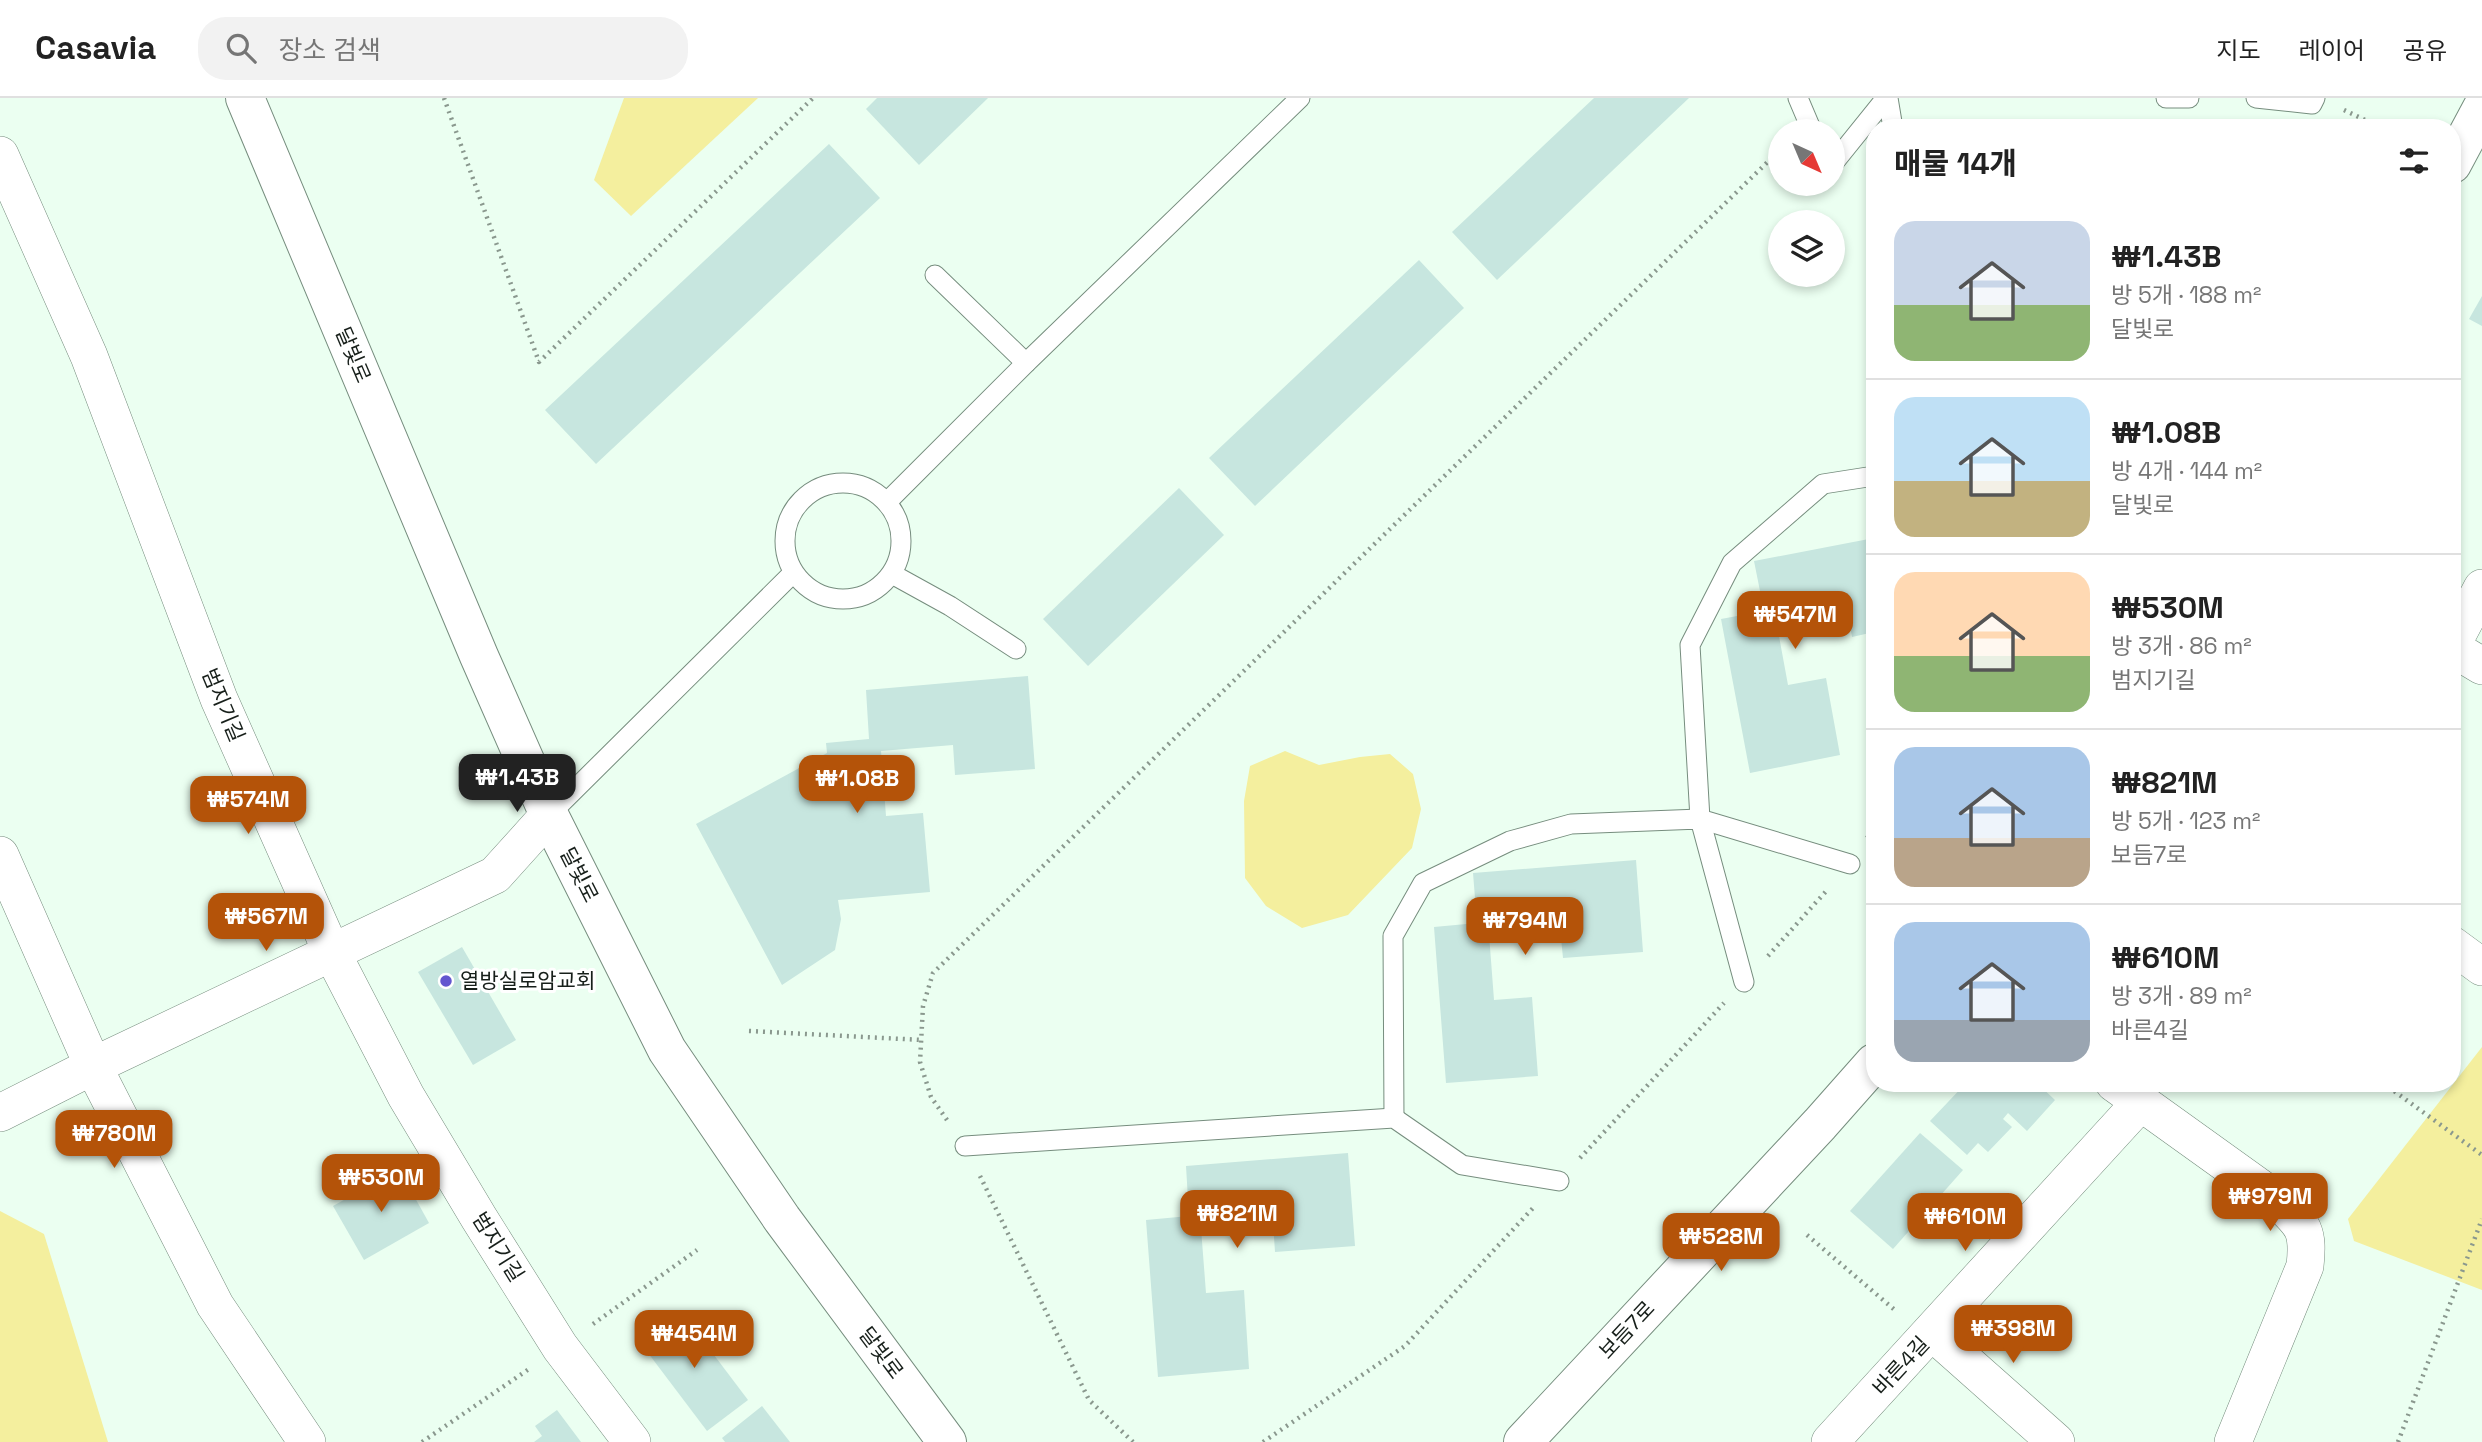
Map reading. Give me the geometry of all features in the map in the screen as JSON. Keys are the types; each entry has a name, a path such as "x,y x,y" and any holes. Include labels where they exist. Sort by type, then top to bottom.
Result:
{"street":[{"name":"달빛로","path":"245,98 479,656 550,815 667,1050 782,1219 947,1442"},
{"path":"2461,147 2482,108"},
{"name":"범지기길","path":"0,155 89,356 219,699 332,953 406,1096 479,1218 561,1347 632,1442"},
{"path":"2461,630 2482,589"},
{"path":"2461,653 2482,666"},
{"path":"0,1113 495,875 550,815"},
{"path":"0,855 93,1066 215,1305 307,1442"},
{"path":"2461,952 2482,967"},
{"name":"보듬7로","path":"1522,1442 1866,1072"},
{"name":"바른4길","path":"1830,1442 1932,1332 2127,1093 2277,1200 2299,1221 2307,1243 2305,1266 2234,1442"},
{"path":"1932,1332 2056,1442"}],"lane":[{"path":"887,502 1026,363 1300,98"},
{"path":"1798,98 1807,119"},
{"path":"1887,98 1891,119"},
{"path":"1870,119 1887,98"},
{"path":"2166,98 2189,98"},
{"path":"2256,98 2312,104 2315,98"},
{"path":"1845,149 1866,124"},
{"path":"935,275 1026,363"},
{"path":"1744,982 1700,819 1690,645 1732,563 1823,484 1866,477"},
{"path":"835,483 854,484 872,491 887,502 897,519 901,537 900,556 892,574 879,587 862,597 843,600 824,596 807,587 793,573 786,555 784,535 790,516 801,501 816,489 835,483"},
{"path":"550,815 793,573"},
{"path":"892,574 950,606 1017,649"},
{"path":"1394,1118 1393,936 1423,883 1510,841 1571,824 1700,819 1850,864"},
{"path":"965,1146 1394,1118 1462,1165 1559,1181"}],"path":[{"path":"444,98 539,362 813,98"},
{"path":"1133,1442 1089,1400 965,1146 931,1097 920,1062 923,1006 933,973 1768,162"},
{"path":"1263,1442 1405,1346 1744,982 1850,864 1866,840"},
{"path":"750,1031 922,1040"},
{"path":"2395,1092 2482,1155"},
{"path":"2398,1442 2482,1219"},
{"path":"1807,1235 1899,1315"},
{"path":"586,1329 697,1250"},
{"path":"422,1442 533,1367"}],"shaded area":[{"path":"624,98 758,98 631,216 594,180"},
{"path":"1285,751 1319,765 1390,754 1413,774 1421,809 1412,848 1348,915 1302,928 1266,906 1245,878 1244,801 1250,766"},
{"path":"2482,1047 2482,1290 2354,1241 2348,1219 2447,1092 2461,1092 2461,1074"},
{"path":"0,1211 44,1234 108,1442 0,1442"}],"building":[{"path":"877,98 988,98 919,165 866,109"},
{"path":"1594,98 1689,98 1497,280 1452,232"},
{"path":"829,144 880,198 596,464 545,410"},
{"path":"1419,260 1464,308 1255,506 1209,458"},
{"path":"2482,296 2482,326 2469,319"},
{"path":"1179,488 1224,535 1088,666 1043,619"},
{"path":"1866,540 1866,634 1852,637 1847,607 1776,620 1788,685 1826,678 1840,755 1750,773 1721,619 1764,611 1754,561"},
{"path":"1028,676 1035,769 955,775 953,745 881,751 886,816 923,813 930,892 838,900 841,919 835,950 782,985 696,824 827,753 826,743 869,739 866,690"},
{"path":"1636,860 1643,952 1563,958 1560,928 1489,934 1494,1000 1532,997 1538,1076 1446,1083 1434,927 1477,923 1473,873"},
{"path":"462,947 516,1040 473,1065 418,972"},
{"path":"1957,1092 2047,1092 2055,1100 2027,1131 2008,1113 2003,1119 2012,1127 1988,1152 1978,1143 1967,1155 1930,1121"},
{"path":"1920,1133 1963,1170 1893,1249 1850,1211"},
{"path":"1348,1153 1355,1246 1275,1252 1273,1222 1201,1228 1206,1293 1244,1290 1249,1369 1158,1377 1146,1220 1189,1216 1186,1166"},
{"path":"399,1169 429,1223 364,1260 333,1206"},
{"path":"680,1310 748,1400 707,1431 639,1341"},
{"path":"762,1406 790,1442 725,1442 722,1438"},
{"path":"557,1410 581,1442 534,1442 542,1436 535,1426"}],"place":[{"name":"열방실로암교회","path":"446,981"}]}
